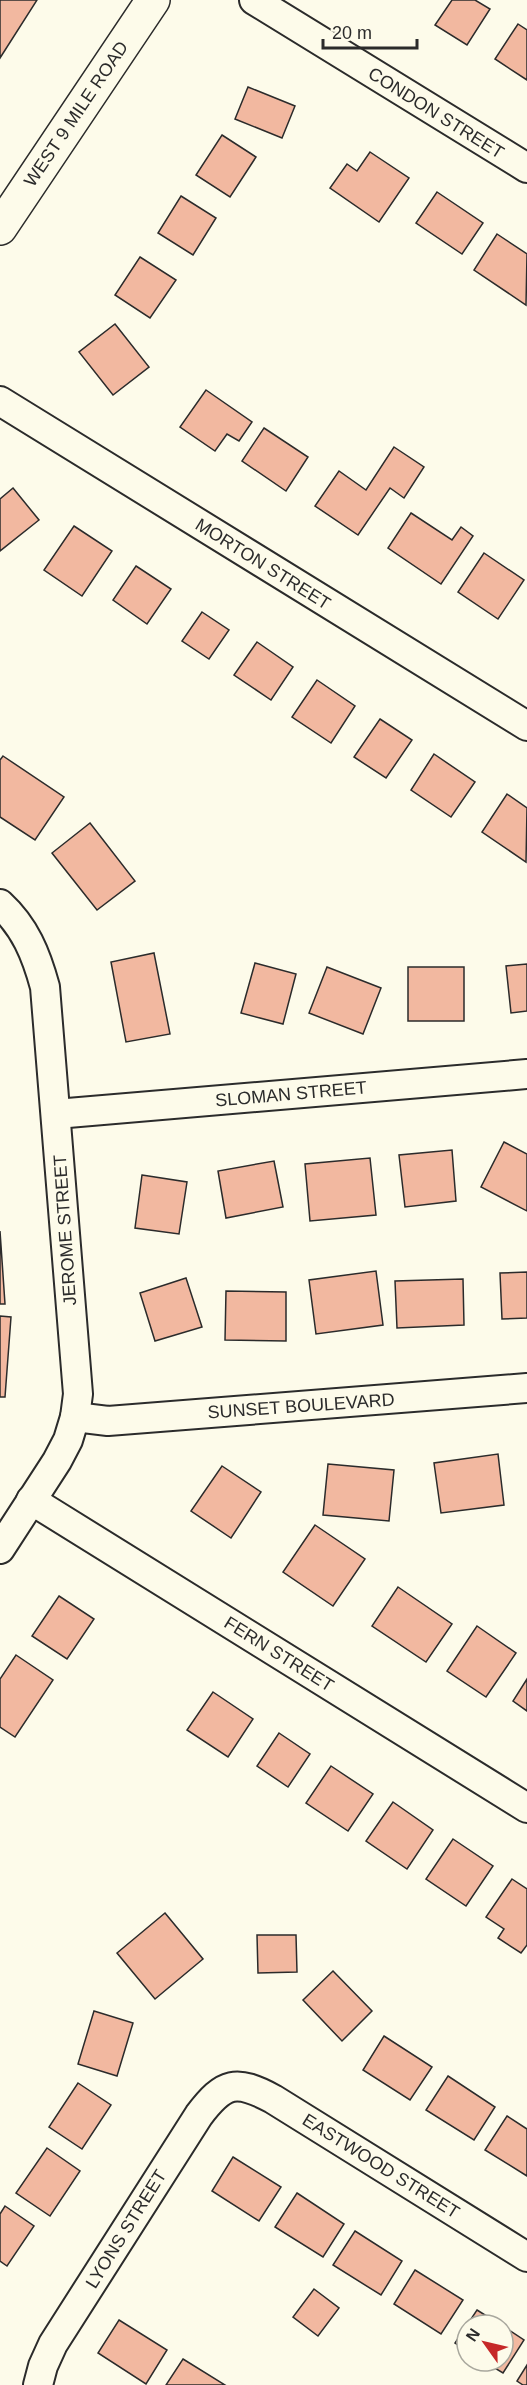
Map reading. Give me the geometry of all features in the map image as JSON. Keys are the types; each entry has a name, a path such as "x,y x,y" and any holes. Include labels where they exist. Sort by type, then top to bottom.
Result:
{"main road":[{"name":"WEST 9 MILE ROAD","path":"0,228 153,0"}],"street":[{"name":"CONDON STREET","path":"254,0 527,168"},
{"name":"MORTON STREET","path":"0,401 527,726"},
{"name":"JEROME STREET","path":"0,904 20,924 36,953 45,987 78,1394 75,1418 68,1440 0,1549"},
{"name":"SLOMAN STREET","path":"56,1114 527,1074"},
{"name":"SUNSET BOULEVARD","path":"75,1418 108,1421 527,1388"},
{"name":"FERN STREET","path":"31,1500 527,1808"},
{"name":"EASTWOOD STREET","path":"231,2085 244,2085 273,2098 527,2257"},
{"name":"LYONS STREET","path":"38,2385 43,2366 53,2344 199,2115 210,2101 231,2085"}],"building":[{"path":"0,0 37,0 0,58"},
{"path":"452,0 475,0 490,9 467,45 435,25"},
{"path":"518,24 527,30 527,80 495,59"},
{"path":"248,87 295,106 282,138 235,119"},
{"path":"222,135 256,157 230,197 196,175"},
{"path":"370,152 409,178 379,222 330,188 347,164 357,171"},
{"path":"437,192 483,223 462,254 416,223"},
{"path":"181,196 216,218 193,255 158,233"},
{"path":"497,234 527,254 526,305 474,270"},
{"path":"140,257 176,280 150,318 115,295"},
{"path":"115,324 149,367 113,395 79,352"},
{"path":"206,390 252,422 239,441 227,434 215,451 180,427"},
{"path":"264,428 308,457 286,491 242,461"},
{"path":"394,447 424,467 404,498 390,488 358,535 315,506 339,471 366,490"},
{"path":"13,488 39,520 0,551 0,499"},
{"path":"411,513 452,540 461,527 473,536 441,584 388,548"},
{"path":"74,526 112,551 82,596 44,570"},
{"path":"484,553 524,580 498,619 458,592"},
{"path":"136,566 171,589 147,624 113,600"},
{"path":"202,612 229,630 209,659 182,641"},
{"path":"257,642 293,667 271,700 234,675"},
{"path":"317,680 355,706 331,743 292,717"},
{"path":"380,719 412,740 386,778 354,757"},
{"path":"434,754 475,782 451,817 411,790"},
{"path":"3,756 64,797 35,840 0,817 0,760"},
{"path":"507,794 527,808 526,862 482,832"},
{"path":"90,823 135,881 97,910 52,853"},
{"path":"154,953 170,1034 126,1042 111,962"},
{"path":"255,963 296,974 283,1024 241,1013"},
{"path":"527,964 527,1011 511,1013 506,966"},
{"path":"327,967 381,988 363,1034 309,1013"},
{"path":"408,967 464,967 464,1021 408,1021"},
{"path":"504,1142 527,1154 527,1211 481,1187"},
{"path":"452,1150 456,1201 405,1207 399,1155"},
{"path":"370,1158 376,1215 310,1221 305,1164"},
{"path":"274,1161 283,1207 226,1218 218,1171"},
{"path":"142,1175 187,1182 179,1234 135,1228"},
{"path":"0,1231 5,1304 0,1304"},
{"path":"376,1271 383,1325 316,1334 309,1280"},
{"path":"527,1272 527,1318 502,1319 500,1273"},
{"path":"186,1278 202,1327 155,1341 140,1293"},
{"path":"463,1279 464,1325 397,1328 395,1281"},
{"path":"226,1291 286,1292 286,1341 225,1340"},
{"path":"0,1316 11,1317 5,1397 0,1397"},
{"path":"498,1454 504,1505 441,1513 434,1463"},
{"path":"328,1464 394,1470 389,1521 323,1515"},
{"path":"222,1466 261,1492 231,1538 191,1511"},
{"path":"315,1525 365,1559 333,1606 283,1572"},
{"path":"398,1587 452,1624 426,1662 372,1626"},
{"path":"59,1596 94,1619 67,1659 32,1636"},
{"path":"477,1626 516,1653 486,1697 447,1671"},
{"path":"16,1655 53,1680 15,1737 0,1727 0,1679"},
{"path":"527,1679 527,1711 513,1701"},
{"path":"213,1692 253,1719 228,1757 187,1730"},
{"path":"279,1733 310,1754 288,1787 257,1766"},
{"path":"331,1766 373,1794 348,1831 306,1803"},
{"path":"393,1802 433,1830 407,1869 366,1841"},
{"path":"453,1839 493,1866 466,1906 426,1879"},
{"path":"512,1879 527,1889 527,1945 521,1953 498,1938 504,1929 486,1917"},
{"path":"165,1913 203,1959 155,1999 117,1953"},
{"path":"257,1935 296,1935 297,1972 258,1973"},
{"path":"333,1971 372,2011 342,2041 303,2000"},
{"path":"94,2011 133,2023 117,2076 78,2064"},
{"path":"384,2036 432,2067 410,2100 363,2070"},
{"path":"448,2076 495,2107 474,2140 426,2110"},
{"path":"78,2083 111,2105 82,2149 49,2127"},
{"path":"507,2116 527,2129 527,2176 485,2150"},
{"path":"47,2148 80,2171 50,2216 16,2193"},
{"path":"233,2157 281,2187 259,2221 212,2191"},
{"path":"297,2193 344,2224 323,2257 275,2227"},
{"path":"5,2206 34,2226 7,2266 0,2261 0,2214"},
{"path":"355,2231 402,2261 381,2295 333,2265"},
{"path":"415,2270 463,2300 441,2334 394,2304"},
{"path":"314,2289 339,2308 318,2336 293,2317"},
{"path":"119,2320 167,2350 146,2384 98,2353"},
{"path":"515,2334 524,2340 515,2354"},
{"path":"183,2359 225,2385 166,2385"},
{"path":"527,2365 527,2385 523,2385 517,2381"}]}
